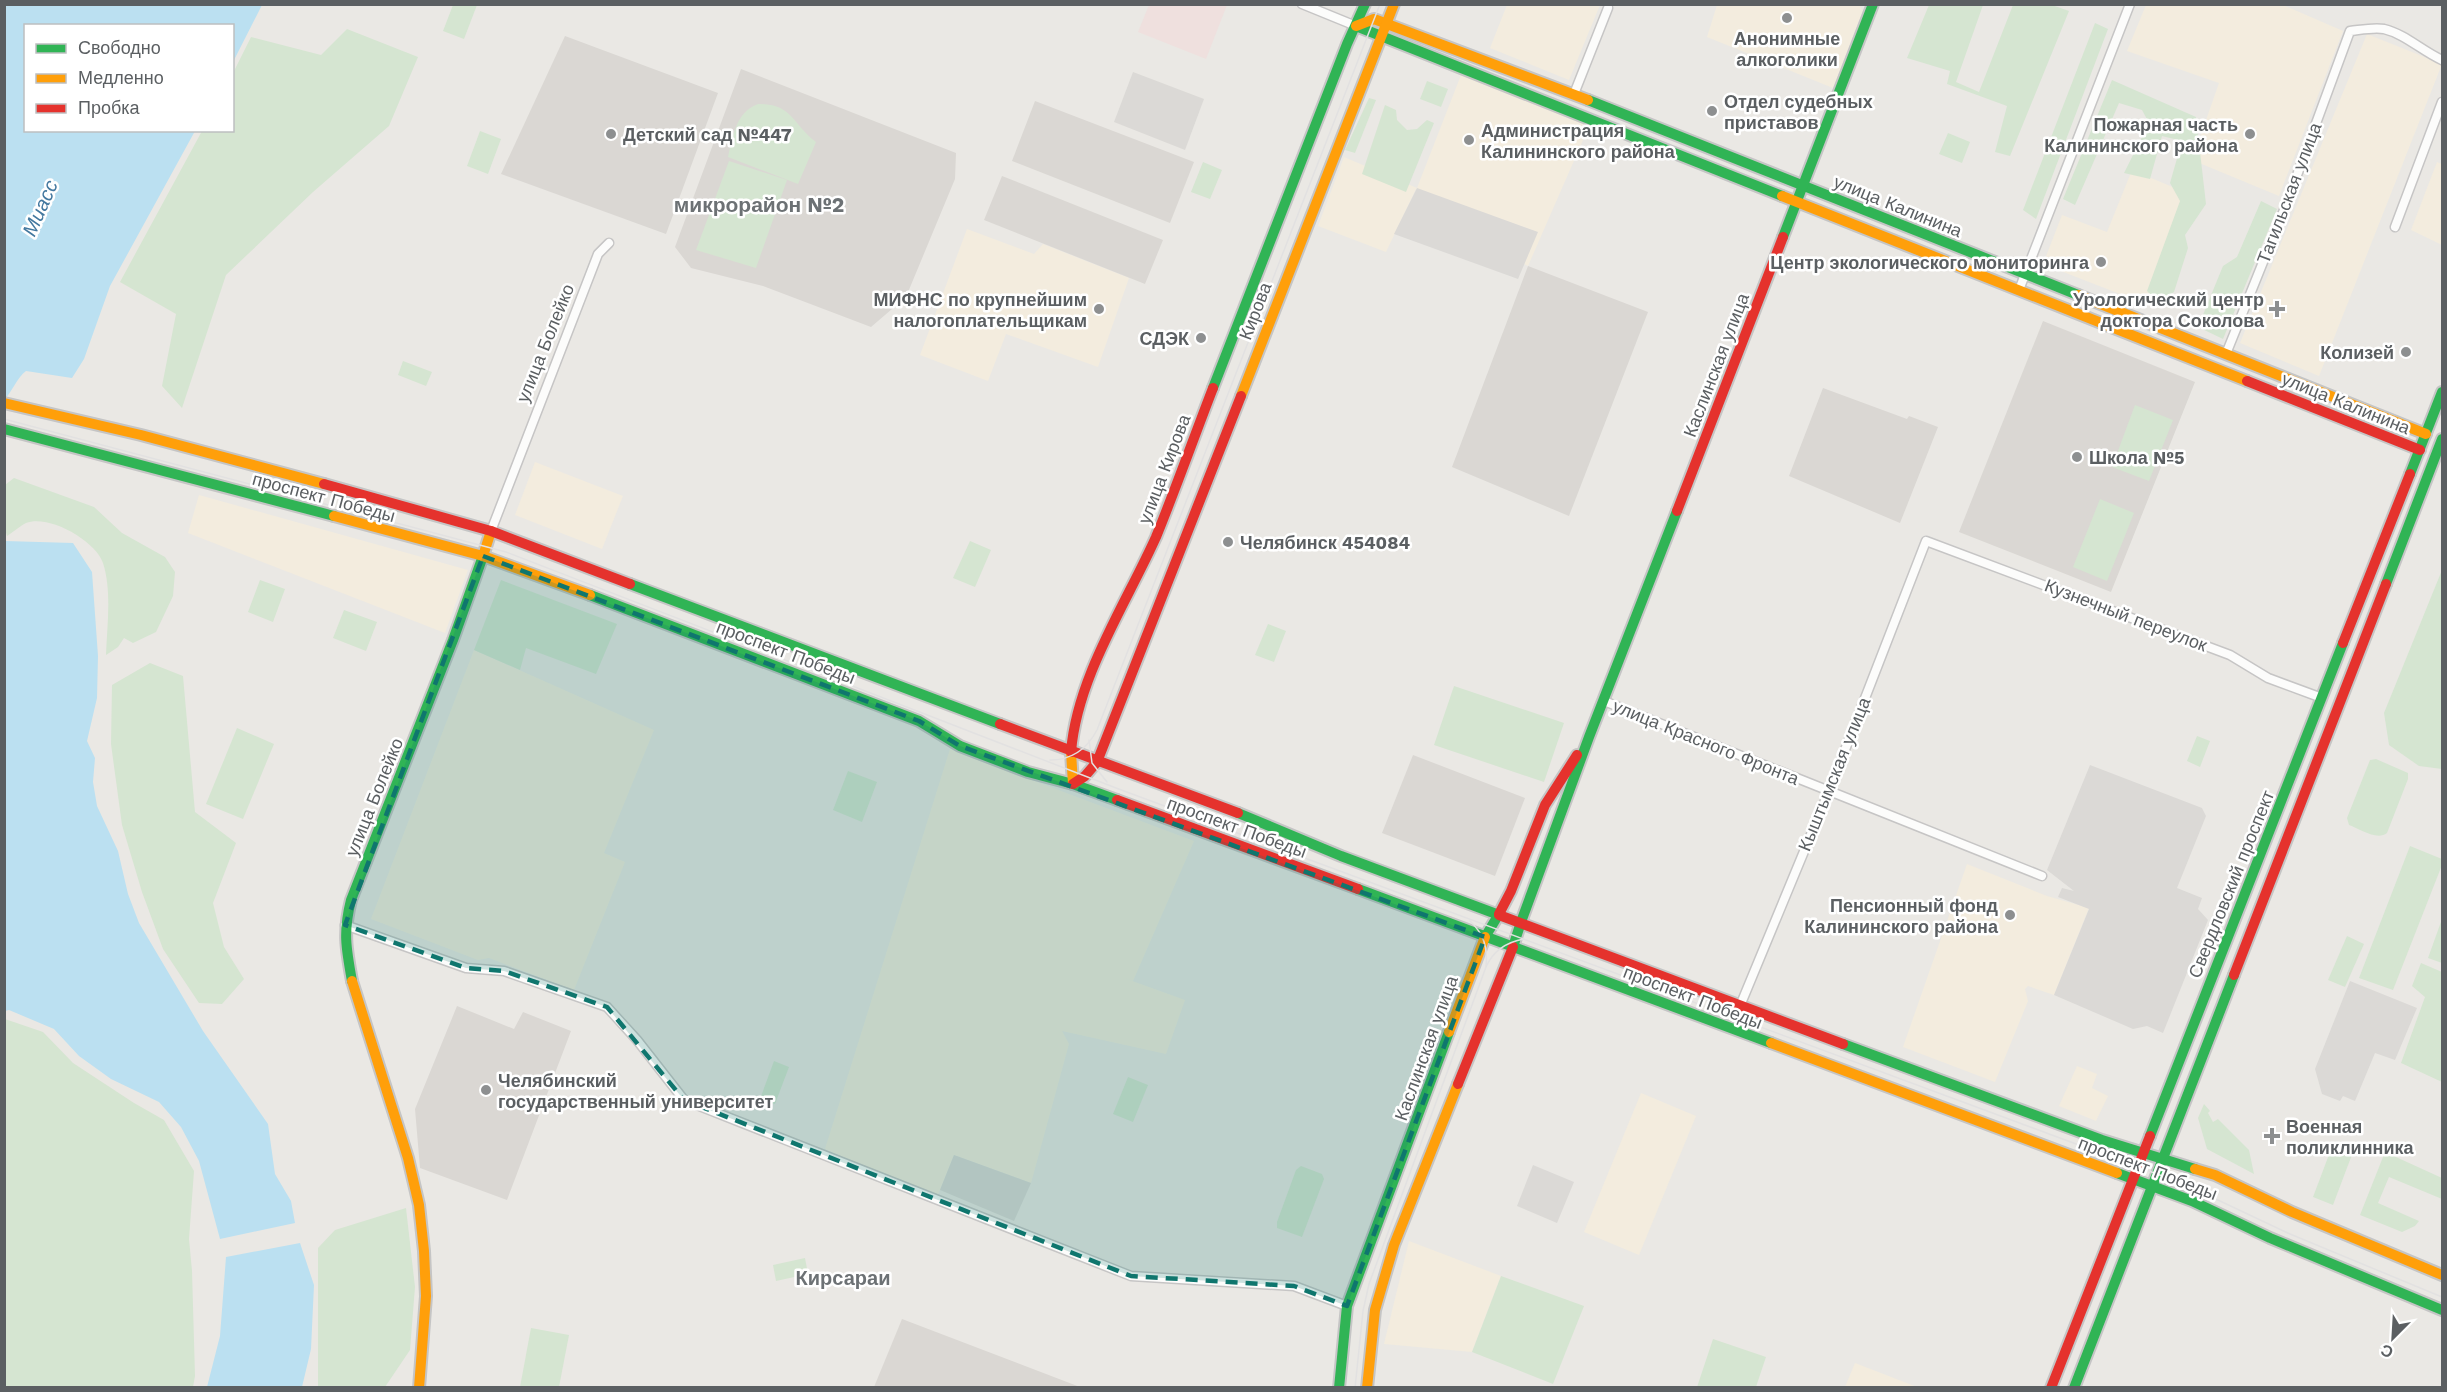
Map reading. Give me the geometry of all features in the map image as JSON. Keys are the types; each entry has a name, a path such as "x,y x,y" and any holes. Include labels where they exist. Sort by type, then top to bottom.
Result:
{"main road":[{"name":"улица Кирова","path":"1073,784 1071,752 1074,723 1125,596 1155,538 1340,62 1365,4"},
{"name":"Кирова","path":"1097,762 1394,4"},
{"name":"Каслинская улица","path":"1367,1388 1375,1310 1395,1245 1513,947 1589,737 1873,4"},
{"name":"улица Калинина","path":"1356,26 1374,19 1387,23 1476,59 1574,94 2426,434 2441,442"},
{"name":"улица Калинина","path":"1356,26 2420,450"},
{"name":"Свердловский проспект","path":"2051,1388 2442,392"},
{"name":"проспект Победы","path":"4,403 141,435 400,504 491,531 1097,762 1227,808 1341,856 1740,1006 2031,1114 2142,1153 2215,1175 2292,1212 2442,1275"},
{"name":"проспект Победы","path":"4,429 483,556 627,608 908,717 960,746 1028,772 1073,784 2192,1201 2280,1242 2442,1310"},
{"name":"Свердловский проспект","path":"2074,1388 2441,442"},
{"path":"2420,450 2441,442"},
{"name":"улица Болейко","path":"419,1388 425,1344 426,1290 419,1203 407,1155 353,990 347,962 345,925 359,879 453,640 491,531"},
{"name":"Каслинская улица","path":"1339,1388 1347,1306 1485,937 1511,891 1545,805 1589,737"},
{"path":"1073,784 1085,776 1097,762"}],"street":[{"name":"улица Калинина","path":"1302,4 1356,26"},
{"path":"2019,290 2130,4"},
{"path":"1574,94 1608,8"},
{"name":"Тагильская улица","path":"2226,354 2286,205 2350,31 2382,28 2407,38 2422,50 2442,60"},
{"path":"2395,227 2442,102"},
{"name":"улица Болейко","path":"491,531 598,254 609,243"},
{"name":"Кузнечный переулок","path":"1926,541 2219,650 2268,678 2322,698"},
{"name":"Кыштымская улица","path":"1740,1006 1829,791 1926,541"},
{"name":"улица Красного Фронта","path":"1604,701 2042,876"},
{"path":"345,925 466,968 504,971 607,1007 637,1040 684,1100 1131,1276 1294,1286 1347,1306"}],"highlighted area":[{"path":"483,556 919,721 960,746 1485,937 1347,1306 1294,1286 1131,1276 684,1100 607,1007 504,971 466,968 345,925"}],"shaded area":[{"path":"1149,5 1227,5 1206,59 1138,32"},
{"path":"1507,5 1600,5 1569,80 1490,48"},
{"path":"1717,5 1859,5 1863,11 1833,88 1707,37"},
{"path":"2146,5 2283,5 2343,31 2279,196 2192,160 2219,83 2127,51"},
{"path":"2367,34 2442,64 2319,376 2240,343"},
{"name":"Детский сад №447","path":"565,36 718,93 666,234 501,174"},
{"path":"741,69 956,153 955,179 906,297 871,327 763,286 691,268 675,247"},
{"path":"1133,72 1204,99 1185,150 1114,122"},
{"path":"1461,75 1590,124 1528,266 1524,264 1537,232 1416,189 1386,252 1318,226 1344,157 1417,188"},
{"path":"1035,101 1194,162 1170,223 1012,161"},
{"path":"2437,162 2442,164 2442,245 2411,230"},
{"path":"2132,170 2194,196 2148,305 2043,264 2062,215 2107,232"},
{"path":"1002,176 1163,240 1145,284 984,220"},
{"path":"1417,188 1538,232 1518,279 1394,234"},
{"path":"967,229 1034,254 1043,244 1129,278 1098,367 1006,334 988,381 920,355"},
{"path":"1528,266 1648,312 1569,516 1452,467"},
{"name":"Школа №5","path":"2043,321 2195,382 2111,592 1959,532"},
{"path":"1823,388 1907,419 1909,416 1938,427 1900,523 1789,476"},
{"path":"535,462 623,496 602,549 515,515"},
{"path":"199,495 468,570 445,633 188,533"},
{"path":"474,650 654,730 604,853 625,862 574,990 489,958 478,960 371,919"},
{"path":"950,749 1194,841 1133,981 1124,978 1185,1000 1166,1054 1062,1031 1069,1044 1031,1183 954,1155 937,1197 825,1149"},
{"path":"1413,755 1525,798 1495,876 1382,833"},
{"path":"2090,765 2202,808 2206,816 2177,888 2202,898 2198,909 2208,920 2163,1033 2147,1026 2133,1029 2054,995 2089,909 2058,897 2062,888 2074,891 2047,870"},
{"path":"1967,864 2047,896 2089,908 2054,995 2028,986 2025,989 2028,1001 1995,1082 1903,1047"},
{"path":"2350,981 2417,1008 2395,1060 2375,1053 2355,1101 2343,1096 2340,1101 2322,1094 2315,1069"},
{"name":"Челябинский государственный университет","path":"457,1006 514,1029 523,1012 571,1031 507,1200 420,1168 415,1109"},
{"path":"2077,1066 2097,1074 2092,1088 2108,1096 2096,1121 2059,1106"},
{"path":"1641,1093 1696,1116 1639,1255 1584,1232"},
{"path":"954,1155 1031,1183 1014,1221 940,1190"},
{"path":"1533,1165 1574,1182 1557,1223 1517,1206"},
{"path":"1409,1241 1501,1276 1472,1352 1384,1344"},
{"path":"902,1319 1080,1387 874,1387"},
{"path":"1855,1363 1917,1387 1845,1387"}],"green space":[{"path":"453,5 477,5 464,39 443,31"},
{"path":"1929,5 1983,5 1956,82 1979,92 2013,5 2052,5 2069,11 2010,156 1995,152 2007,106 1947,84 1950,71 1907,58"},
{"path":"2095,23 2108,29 2036,219 2023,210"},
{"path":"347,29 418,57 389,126 313,192 226,275 182,408 162,386 176,314 120,282 201,132 234,132 234,71 251,37 321,55"},
{"path":"2112,80 2196,117 2206,204 2185,235 2188,248 2174,292 2158,302 2147,291 2180,201 2170,183 2182,141 2162,136 2150,179 2124,173 2149,123 2142,110 2119,103 2075,205 2063,199"},
{"path":"1427,81 1448,89 1441,107 1420,99"},
{"path":"1369,98 1376,100 1355,153 1345,150"},
{"path":"758,104 778,107 785,111 816,142 798,184 728,157 740,119"},
{"path":"1385,105 1396,110 1397,120 1407,130 1417,129 1427,120 1434,123 1406,192 1362,174"},
{"path":"480,131 501,139 488,174 467,166"},
{"path":"1948,133 1970,142 1962,163 1939,154"},
{"path":"729,161 787,180 756,268 696,250"},
{"path":"1203,162 1222,170 1210,199 1191,192"},
{"path":"2261,201 2277,209 2223,339 2198,327 2223,266 2237,257"},
{"path":"403,361 432,372 426,386 398,375"},
{"path":"2135,405 2173,420 2149,481 2112,467"},
{"path":"14,478 94,507 122,533 165,557 175,572 173,596 156,632 133,643 124,638 118,647 106,655 108,597 106,574 99,555 82,538 47,522 26,523 7,536 5,485"},
{"path":"2100,499 2134,513 2107,581 2073,567"},
{"path":"970,541 991,550 975,587 953,578"},
{"path":"2442,570 2442,769 2419,766 2389,745 2384,713"},
{"path":"260,580 285,589 273,622 248,612"},
{"path":"501,580 617,624 596,674 526,648 520,670 474,650"},
{"path":"344,610 377,622 366,651 333,638"},
{"path":"1268,624 1286,631 1274,662 1255,655"},
{"path":"150,663 183,676 195,812 236,843 213,903 224,947 244,979 222,1004 199,1003 163,949 142,892 122,825 111,744 112,685"},
{"path":"1454,686 1564,723 1544,782 1434,745"},
{"path":"237,728 274,744 243,819 206,804"},
{"path":"2197,736 2210,741 2200,767 2187,761"},
{"path":"2376,759 2408,773 2408,779 2387,833 2378,836 2349,825 2347,818 2370,760"},
{"path":"848,771 877,782 862,822 833,810"},
{"path":"2410,846 2442,859 2442,865 2393,990 2359,978"},
{"path":"2442,919 2442,963 2428,958"},
{"path":"2347,936 2364,944 2345,987 2328,980"},
{"path":"2421,963 2442,972 2442,1082 2401,1063 2425,997 2412,986"},
{"path":"5,1019 43,1032 73,1063 164,1120 194,1171 189,1239 195,1376 193,1387 5,1387"},
{"path":"774,1061 789,1067 775,1104 760,1099"},
{"path":"1128,1077 1148,1085 1133,1122 1113,1114"},
{"path":"2204,1104 2210,1111 2208,1113 2213,1122 2218,1119 2249,1150 2254,1174 2207,1149 2198,1118"},
{"path":"2333,1144 2353,1152 2333,1205 2313,1197"},
{"path":"2385,1152 2442,1178 2442,1199 2389,1177 2378,1203 2419,1221 2415,1226 2402,1232 2360,1215"},
{"path":"1301,1166 1322,1174 1324,1179 1302,1237 1277,1228 1277,1222 1296,1170"},
{"path":"406,1208 415,1287 410,1350 385,1387 318,1387 318,1248 335,1230"},
{"path":"805,1258 808,1274 776,1281 773,1265"},
{"path":"1501,1276 1584,1306 1553,1384 1472,1352"},
{"path":"531,1328 569,1335 559,1387 520,1387"},
{"path":"1713,1339 1766,1357 1756,1387 1697,1387"}],"water":[{"name":"Миасс","path":"5,5 262,5 234,60 234,24 24,24 24,132 194,132 110,286 84,359 72,378 26,371 5,399"},
{"path":"5,541 73,543 92,572 98,656 97,698 87,741 95,758 93,782 97,806 118,851 128,894 139,923 203,1031 268,1124 275,1174 291,1201 295,1223 220,1239 199,1161 181,1127 159,1102 111,1079 79,1056 54,1029 9,1010 5,1011"},
{"path":"300,1243 314,1285 311,1349 302,1387 207,1387 220,1336 226,1257"}],"tram line":[{"path":"1050,760 1072,756 1089,743 1097,730 1380,4"},
{"path":"4,419 506,552 1116,788 2184,1184 2290,1234 2442,1297"},
{"path":"1089,740 1092,763 1107,782"},
{"path":"1470,921 1479,931 1484,942 1486,967"},
{"path":"1355,1388 1363,1311 1369,1284 1486,967 1492,956 1501,948 1524,939"}],"traffic: fast":[{"path":"1213,388 1347,44 1365,4"},
{"path":"1783,237 1873,4"},
{"path":"1356,26 1782,196"},
{"path":"1588,100 2078,295"},
{"path":"2410,474 2442,392"},
{"path":"4,429 334,516"},
{"path":"2386,584 2442,439"},
{"path":"1521,922 1589,737 1677,511"},
{"path":"352,981 346,940 351,900 453,640 483,556"},
{"path":"630,584 1000,724"},
{"path":"590,595 919,721 960,746 1028,772 1073,784 1117,800"},
{"path":"2150,1136 2343,643"},
{"path":"1238,813 1341,856 1499,915"},
{"path":"1358,889 1771,1043"},
{"path":"1485,937 1499,914"},
{"path":"1513,947 1521,922"},
{"path":"2074,1388 2234,975"},
{"path":"1339,1388 1347,1306 1449,1032"},
{"path":"1843,1044 2102,1140 2195,1169"},
{"path":"2117,1173 2192,1201 2270,1238 2442,1310"}],"traffic: slow":[{"path":"1241,396 1394,4"},
{"path":"1356,26 1374,19 1588,100"},
{"path":"1782,196 2247,381"},
{"path":"2078,295 2426,434"},
{"path":"4,403 141,435 324,484"},
{"path":"334,516 483,556 590,595"},
{"path":"483,556 491,531"},
{"path":"1071,752 1073,784"},
{"path":"1449,1032 1485,937"},
{"path":"352,981 408,1158 419,1205 426,1296 419,1388"},
{"path":"1771,1043 2117,1173"},
{"path":"1367,1388 1375,1310 1394,1245 1458,1084"},
{"path":"2195,1169 2215,1175 2292,1212 2442,1275"}],"traffic: jam":[{"path":"1677,511 1783,237"},
{"path":"2247,381 2420,450"},
{"path":"1071,752 1075,724 1093,669 1156,537 1213,388"},
{"path":"1097,762 1241,396"},
{"path":"2343,643 2410,474"},
{"path":"324,484 491,531 630,584"},
{"path":"2234,975 2386,584"},
{"path":"1000,724 1238,813"},
{"path":"1499,914 1511,891 1545,805 1577,755"},
{"path":"1073,784 1085,776 1097,762"},
{"path":"1117,800 1358,889"},
{"path":"1499,915 1843,1044"},
{"path":"1458,1084 1513,947"},
{"path":"2051,1388 2150,1136"}],"place":[{"name":"Анонимные алкоголики","path":"1787,18"},
{"name":"Отдел судебных приставов","path":"1712,111"},
{"name":"Детский сад №447","path":"611,134"},
{"name":"Пожарная часть Калининского района","path":"2250,134"},
{"name":"Администрация Калининского района","path":"1469,140"},
{"name":"Центр экологического мониторинга","path":"2101,262"},
{"name":"МИФНС по крупнейшим налогоплательщикам","path":"1099,309"},
{"name":"Урологический центр доктора Соколова","path":"2277,309"},
{"name":"СДЭК","path":"1201,338"},
{"name":"Колизей","path":"2406,352"},
{"name":"Школа №5","path":"2077,457"},
{"name":"Челябинск 454084","path":"1228,542"},
{"name":"Пенсионный фонд Калининского района","path":"2010,915"},
{"name":"Челябинский государственный университет","path":"486,1090"},
{"name":"Военная поликлинника","path":"2272,1136"}],"district":[{"name":"микрорайон №2","path":"759,204"},
{"name":"Кирсараи","path":"843,1278"}]}
